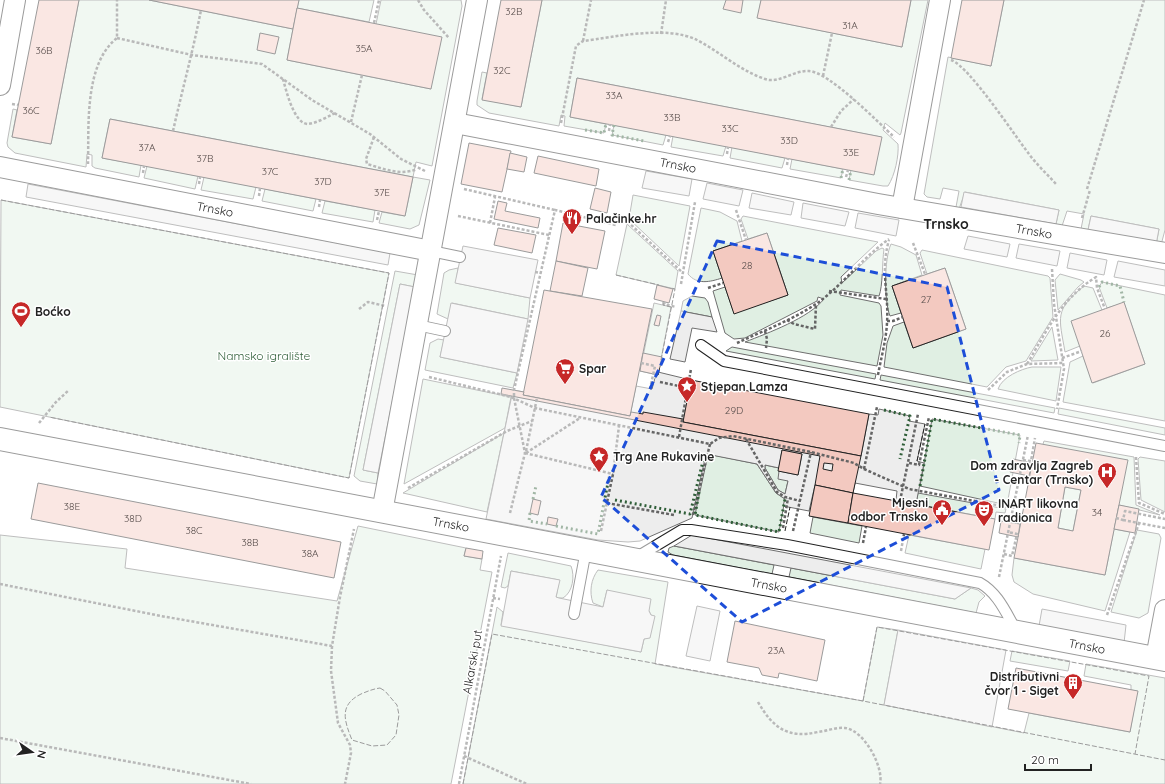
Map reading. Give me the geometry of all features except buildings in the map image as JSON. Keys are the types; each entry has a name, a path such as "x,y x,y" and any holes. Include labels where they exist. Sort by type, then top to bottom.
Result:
{"street":[{"path":"0,85 6,22 15,0"},
{"path":"382,512 477,0"},
{"path":"902,208 940,0"},
{"name":"Trnsko","path":"454,123 902,208 1165,253"},
{"name":"Trnsko","path":"0,167 431,251"},
{"name":"Trnsko","path":"0,438 382,512 593,544 633,559 1160,659 1165,610"}],"lane":[{"path":"431,251 460,257"},
{"path":"417,325 445,331"},
{"path":"701,345 724,361 1165,446"},
{"path":"633,559 682,530 698,531 810,550 980,582 986,586 998,599 1017,632"},
{"path":"574,614 593,544"}],"path":[{"path":"88,170 90,97 101,58 110,44 117,38 117,0"},
{"path":"374,23 379,0"},
{"path":"418,0 424,10 453,42"},
{"path":"583,41 591,0"},
{"path":"661,34 666,0"},
{"path":"1077,238 1088,190 1144,0"},
{"path":"173,131 185,78 192,55 201,10"},
{"path":"823,76 832,33"},
{"path":"560,130 576,46 583,41 661,34 687,36 697,40 749,73 767,80 808,71 823,76 854,99 896,138"},
{"path":"117,38 192,55 262,64 312,100 374,137 401,159 418,169 425,171"},
{"path":"947,59 957,62 981,89 1030,156 1056,184"},
{"path":"351,122 362,75"},
{"path":"282,78 294,113 306,124 313,123 335,113"},
{"path":"831,127 841,111 854,99"},
{"path":"12,104 18,105"},
{"path":"374,137 366,159 367,164 402,173 407,173 418,169"},
{"path":"458,188 616,225"},
{"path":"490,223 495,197"},
{"path":"681,284 695,202"},
{"path":"525,454 514,398 555,210"},
{"path":"736,210 746,240"},
{"path":"453,216 550,234"},
{"path":"618,218 628,222 683,273"},
{"path":"737,343 786,320 816,303 876,248 889,239 885,255 884,275 887,322 885,344 879,369"},
{"path":"913,244 925,274"},
{"path":"1052,269 1056,317 1063,363 1058,404"},
{"path":"535,272 541,273"},
{"path":"1027,364 1064,304 1079,288 1096,277 1097,288 1105,309"},
{"path":"708,288 723,283"},
{"path":"829,292 886,299"},
{"path":"360,309 368,302 385,306"},
{"path":"665,302 664,304 676,306"},
{"path":"786,320 794,324 814,329 816,303"},
{"path":"887,322 903,317"},
{"path":"765,330 767,339 766,348"},
{"path":"520,346 525,347"},
{"path":"1062,358 1082,351"},
{"path":"641,363 655,366 650,389"},
{"path":"988,390 1006,372 1027,364 1063,363"},
{"path":"679,437 691,369"},
{"path":"427,376 514,398 535,408 710,444"},
{"path":"660,382 688,388"},
{"path":"39,423 56,402 69,390"},
{"path":"509,516 538,398"},
{"path":"864,469 877,407"},
{"path":"909,463 919,465 930,413"},
{"path":"525,454 580,418"},
{"path":"403,490 508,431 532,421"},
{"path":"900,501 909,463 916,422"},
{"path":"593,544 607,503 614,474 619,426"},
{"path":"692,518 710,444 719,438 733,436 811,452 854,463 909,490 1013,508"},
{"path":"746,438 777,492 788,498 800,501"},
{"path":"999,577 1027,442"},
{"path":"1023,460 1031,461 1034,444"},
{"path":"792,536 811,452"},
{"path":"1136,452 1139,503 1165,514"},
{"path":"525,454 614,474"},
{"path":"781,534 788,498"},
{"path":"607,503 676,515"},
{"path":"1123,520 1125,511 1165,519"},
{"path":"1116,518 1165,528"},
{"path":"1107,615 1139,523"},
{"path":"345,784 351,753 350,746 338,723 331,671 332,646 354,527"},
{"path":"862,548 866,527"},
{"path":"1004,554 1012,556 1017,534 1008,532"},
{"path":"900,555 904,534"},
{"name":"Alkarski put","path":"459,784 502,554"},
{"path":"0,584 161,616 332,646"},
{"path":"493,598 500,599"},
{"path":"758,702 766,715 779,728 789,733 805,735 838,728 851,729 867,745 874,755 882,777 880,784"},
{"path":"0,738 251,784"},
{"path":"464,756 527,784"}],"highlighted area":[{"path":"717,241 947,287 999,490 742,622 601,497"}],"green space":[{"path":"79,0 149,0 293,29 287,60 431,89 376,24 381,0 461,0 462,6 432,166 416,162 413,177 110,119 102,158 141,165 139,177 95,168 92,166 92,155 87,154 86,167 15,153 8,147 7,143 13,109 17,110 12,137 51,144"},
{"path":"299,0 374,0 369,22 297,8"},
{"path":"542,0 761,0 758,18 902,47 911,0 928,0 901,133 900,135 885,123 883,130 898,144 896,165 888,186 849,180 851,170 874,174 881,137 577,78 570,117 606,124 604,133 564,126 565,116 561,115 559,126 489,113 477,105 482,72 487,73 482,99 521,107"},
{"path":"1004,0 1165,0 1165,230 1161,245 1156,245 1159,229 1091,216 1088,230 1081,229 1084,214 1067,211 1062,226 1056,224 1059,210 965,192 959,209 956,207 959,191 943,188 940,199 927,197 924,194 948,57 991,66"},
{"path":"614,125 666,135 663,145 612,135"},
{"path":"673,136 726,146 723,156 671,147"},
{"path":"732,147 785,158 782,168 730,158"},
{"path":"792,159 843,169 841,178 790,169"},
{"path":"147,166 198,176 195,189 144,178"},
{"path":"204,177 256,187 253,199 201,190"},
{"path":"413,177 430,180 419,225 410,229 379,223 382,212 405,216"},
{"path":"265,189 316,199 313,211 262,201"},
{"path":"633,195 690,206 679,266 629,219"},
{"name":"Namsko igralište","path":"1,200 389,273 349,478 0,407"},
{"path":"325,201 375,210 373,222 322,213"},
{"path":"701,208 720,212 737,221 742,241 713,251 722,278 704,282 695,280 688,274"},
{"path":"743,216 878,242 841,277 842,283 876,251 882,248 884,249 879,296 841,290 840,295 879,303 881,306 883,335 877,366 745,342 798,319 817,306 824,299 818,297 817,301 745,338 734,339 725,333 713,291 725,287 734,313 788,295 767,233 748,239 741,219"},
{"path":"627,224 678,271 675,289 616,275"},
{"path":"891,244 901,247 916,255 922,275 892,286 901,313 890,316 886,291 886,269"},
{"path":"922,250 1048,276 1050,278 1053,317 1026,361 1006,367 987,387 884,367 887,343 893,326 904,322 913,348 966,329 945,268 927,274 920,253"},
{"path":"458,268 456,283 530,298 528,319 452,303 448,319 437,314 444,273"},
{"path":"395,271 418,275 415,287 400,284 363,470 378,473 377,484 360,481 354,476"},
{"path":"1060,274 1084,282 1058,310 1055,280"},
{"path":"1102,282 1165,295 1165,421 1063,402 1070,362 1083,356 1093,383 1145,364 1124,303 1107,308 1099,287"},
{"path":"1084,286 1093,288 1102,310 1080,346 1065,352 1060,322 1063,308 1074,294"},
{"path":"692,296 705,298 708,302 712,317 681,311 683,301"},
{"path":"654,303 671,307 658,375 640,371"},
{"path":"1052,327 1058,360 1031,361"},
{"path":"438,339 444,340 440,357 517,373 513,388 425,370 430,343"},
{"path":"732,347 876,374 875,379 726,351"},
{"path":"1032,367 1061,367 1056,401 998,389 1003,381 1008,377"},
{"path":"881,375 1055,408 1054,413 880,380"},
{"path":"423,379 511,397 505,428 404,484"},
{"path":"1059,408 1165,428 1165,435 1058,414"},
{"path":"932,419 1020,435 1007,505 920,486"},
{"path":"504,433 487,512 403,493"},
{"path":"1044,441 1134,457 1136,505 1160,515 1119,505 1043,444"},
{"path":"708,454 757,464 776,493 785,499 779,532 695,515"},
{"path":"1140,457 1165,461 1165,512 1141,500 1138,459"},
{"path":"765,465 779,468 788,481 785,494 778,490 765,468"},
{"path":"1065,487 1081,490 1073,531 1058,528"},
{"path":"918,493 1006,509 1005,513 996,512 995,519 916,504"},
{"path":"813,517 862,526 859,543 810,533"},
{"path":"358,526 466,548 464,556 482,559 480,570 492,572 451,784 0,784 0,535 127,549 125,568 337,601"},
{"path":"1114,529 1130,532 1105,611 1033,594 1014,582 1012,575 1014,558 1105,575"},
{"path":"1137,530 1159,534 1161,538 1148,613 1139,618 1111,612"},
{"path":"909,535 985,549 981,569 905,553"},
{"path":"674,546 774,565 772,574 673,555 668,552 669,548"},
{"path":"508,553 571,566 573,579 569,592 563,598 556,598 559,580 511,571 508,586 505,588 501,587"},
{"path":"791,568 955,599 971,588 978,590 985,596 979,602 976,613 789,577"},
{"path":"598,570 668,582 655,664 863,701 877,627 898,630 884,705 1024,733 1029,713 1130,732 1137,691 1131,690 1131,685 1084,676 1086,664 1165,678 1165,784 463,784 497,607 503,612 501,625 641,652 644,639 647,637 651,615 649,611 607,590 603,607 593,603 591,586"},
{"path":"1012,651 1070,661 1068,671 1010,661"}],"shaded area":[{"path":"646,171 692,179 689,196 642,188"},
{"path":"707,183 743,190 739,206 703,199"},
{"path":"28,184 390,253 388,265 26,197"},
{"path":"964,192 1059,210 1056,224 961,207"},
{"path":"752,193 794,202 791,215 749,208"},
{"path":"803,203 849,212 845,226 801,218"},
{"path":"858,213 899,220 896,236 855,228"},
{"path":"1091,216 1159,229 1156,245 1088,230"},
{"path":"968,236 1010,244 1007,257 964,249"},
{"path":"1019,244 1060,251 1057,266 1016,258"},
{"path":"463,246 538,260 530,298 455,283"},
{"path":"1070,253 1107,260 1104,275 1067,268"},
{"path":"1118,261 1165,270 1165,286 1114,277"},
{"path":"400,284 415,287 378,473 363,470"},
{"path":"451,303 528,319 517,373 440,357"},
{"path":"681,311 712,317 717,332 692,328 685,362 670,359"},
{"name":"Trg Ane Rukavine","path":"658,372 691,380 683,422 861,456 869,414 878,415 879,409 910,416 909,421 925,424 917,461 924,463 916,504 896,500 897,491 855,483 853,493 815,485 809,511 783,506 785,499 776,493 757,464 706,454 692,518 640,541 628,542 598,540 486,519 513,390 524,392 524,395 630,416 636,386 652,389 656,374 658,375","holes":["782,450 802,454 798,475 779,471 778,479 788,481 785,494 778,490 765,468 765,465 779,468"]},
{"path":"692,535 971,588 955,599 674,546"},
{"path":"511,571 560,580 556,597 603,607 607,590 651,599 649,611 651,615 655,616 650,638 644,639 641,652 501,626"},
{"path":"697,606 720,611 710,661 686,656"},
{"path":"1042,609 1126,625 1124,643 1039,626"},
{"path":"898,630 1006,650 992,727 884,705"}],"hedge":[{"path":"585,130 604,133 606,124"},
{"path":"614,125 612,135 644,141"},
{"path":"841,178 843,169"},
{"path":"849,180 851,170"},
{"path":"1099,287 1102,282 1120,286 1124,302"},
{"path":"884,410 910,416 900,459"},
{"path":"920,486 932,419 1020,435 1019,443"},
{"path":"615,500 690,514 705,453"},
{"path":"556,526 598,534 609,477"},
{"path":"533,499 536,486"},
{"path":"699,492 695,515 779,532 785,499"},
{"path":"530,513 529,521 547,524"}],"fence":[{"path":"1,200 389,273 349,478 49,417"},
{"path":"616,275 659,285"},
{"path":"661,360 675,289 671,288"},
{"path":"663,302 663,305 671,307"},
{"path":"917,461 925,424"},
{"path":"785,531 790,507"},
{"path":"863,701 877,627 1149,676 1135,754"},
{"path":"463,784 492,634 863,701 1165,760"},
{"path":"380,688 385,691 397,705 399,715 396,735 387,745 372,746 352,740 347,726 345,714 346,708 354,698 370,690 380,688"}],"place":[{"name":"Palačinke.hr","path":"572,235"},
{"name":"Boćko","path":"21,328"},
{"name":"Spar","path":"565,385"},
{"name":"Stjepan Lamza","path":"687,403"},
{"name":"Trg Ane Rukavine","path":"599,473"},
{"name":"Dom zdravlja Zagreb - Centar (Trnsko)","path":"1107,489"},
{"name":"Mjesni odbor Trnsko","path":"942,526"},
{"name":"INART likovna radionica","path":"984,527"},
{"name":"Distributivni čvor 1 - Siget","path":"1073,700"}],"district":[{"name":"Trnsko","path":"946,224"}]}
